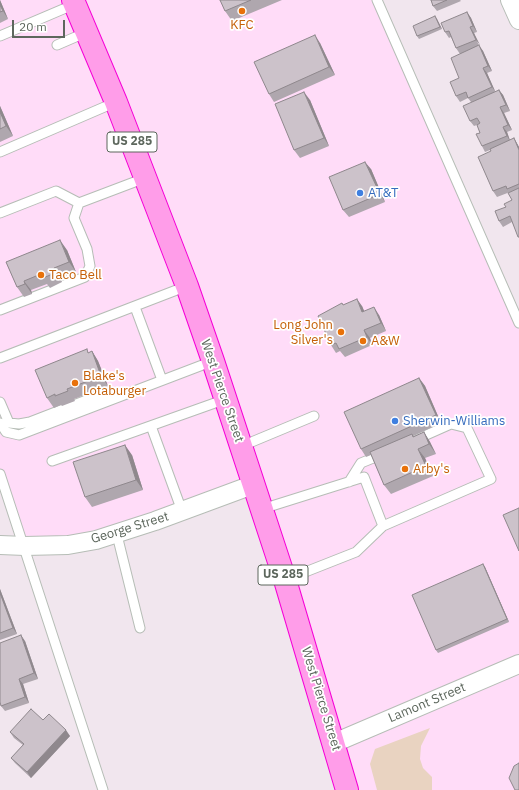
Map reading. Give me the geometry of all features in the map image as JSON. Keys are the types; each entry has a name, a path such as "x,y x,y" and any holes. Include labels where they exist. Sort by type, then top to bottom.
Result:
{"highway":[{"name":"West Pierce Street","path":"74,2 116,102 187,286 255,484 347,790"}],"street":[{"path":"510,0 519,20"},
{"name":"George Street","path":"0,545 68,545 117,535 255,484"},
{"name":"Lamont Street","path":"334,743 519,664"}],"lane":[{"path":"377,0 519,323"},
{"path":"0,36 74,2"},
{"path":"57,45 87,32"},
{"path":"0,152 116,102"},
{"path":"0,213 56,191 79,203 146,178"},
{"path":"0,310 85,277 90,266 86,249 74,218 79,203"},
{"path":"0,358 187,286"},
{"path":"135,307 162,380"},
{"path":"0,423 6,432 19,435 213,362"},
{"path":"0,402 9,423 19,424 30,422 92,398 114,399"},
{"path":"52,461 226,399"},
{"path":"242,446 314,416"},
{"path":"285,580 356,552 384,526 491,480 467,428 450,424 409,442"},
{"path":"151,426 182,511"},
{"path":"349,482 361,463 389,451"},
{"path":"0,474 25,546 104,790"},
{"path":"262,509 364,477 384,526"},
{"path":"117,535 140,628"}],"shaded area":[{"path":"0,0 377,0 519,323 519,790 347,790 255,485 155,521 25,546 0,474"},
{"path":"430,728 421,746 420,759 423,768 432,777 432,790 377,790 370,764 375,749"}],"building":[{"path":"220,0 251,0 225,11"},
{"path":"431,0 447,0 433,6"},
{"path":"0,5 3,11 0,12"},
{"path":"467,12 473,26 470,27 476,40 456,48 449,31 445,32 441,23"},
{"path":"435,16 440,27 417,36 413,26"},
{"path":"315,35 329,67 269,94 254,62"},
{"path":"479,45 488,66 483,68 492,87 468,98 466,92 456,96 450,82 459,78 451,58"},
{"path":"499,90 506,105 500,107 508,125 503,127 507,136 482,146 476,134 480,133 477,125 480,123 477,118 470,121 463,106"},
{"path":"304,92 324,138 294,150 275,104"},
{"path":"0,112 6,126 0,129"},
{"path":"514,138 519,150 519,184 507,189 506,186 493,191 478,157 491,151 490,149"},
{"name":"AT&T","path":"365,162 380,194 343,210 329,177"},
{"path":"519,188 518,237 510,216 499,221 495,211 506,207 504,204 512,200 508,193"},
{"path":"60,240 69,262 54,268 55,273 43,278 41,274 24,281 25,284 17,287 6,262"},
{"path":"357,299 362,312 374,307 381,323 364,330 367,337 339,349 336,343 331,345 318,316 342,303 343,305"},
{"path":"87,349 88,353 92,351 101,376 67,389 68,391 55,396 55,394 47,398 35,370"},
{"name":"Sherwin-Williams","path":"419,378 436,415 361,449 344,412"},
{"name":"Arby's","path":"424,432 429,444 418,449 426,466 384,485 370,452 412,434 413,437"},
{"path":"125,445 136,480 85,497 73,462"},
{"path":"519,508 519,551 503,515"},
{"path":"483,564 507,619 436,650 412,595"},
{"path":"0,593 13,628 0,633"},
{"path":"21,635 34,673 19,679 25,697 1,706 0,643"},
{"path":"31,709 43,720 49,714 66,730 27,772 11,758 24,744 10,732"},
{"path":"519,763 519,790 515,790 509,778 514,766"}],"place":[{"name":"KFC","path":"242,11"},
{"name":"AT&T","path":"360,193"},
{"name":"Taco Bell","path":"41,275"},
{"name":"Long John Silver's","path":"341,332"},
{"name":"A&W","path":"363,341"},
{"name":"Blake's Lotaburger","path":"75,383"},
{"name":"Sherwin-Williams","path":"395,421"},
{"name":"Arby's","path":"405,469"}]}
